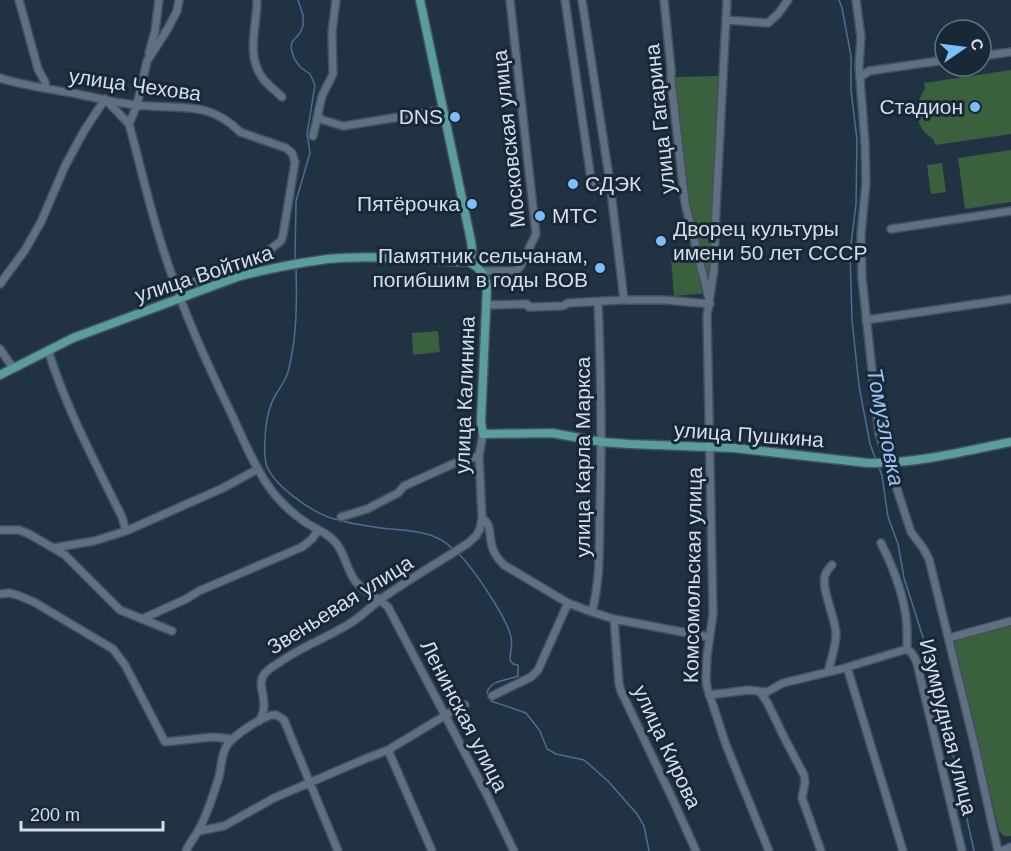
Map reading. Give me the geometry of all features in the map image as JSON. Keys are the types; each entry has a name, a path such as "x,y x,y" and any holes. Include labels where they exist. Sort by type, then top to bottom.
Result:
{"main road":[{"path":"420,0 471,241 472,252 467,261 481,271"},
{"name":"улица Войтика","path":"0,375 73,338 178,294 274,267 330,259 374,257 467,261"},
{"name":"улица Калинина","path":"481,271 486,278 481,422 483,434"},
{"name":"улица Пушкина","path":"483,434 552,433 602,442 734,448 868,463 932,458 1011,442"}],"street":[{"path":"19,0 46,88"},
{"path":"129,124 137,105 155,31 159,0"},
{"path":"147,61 168,30 177,11 179,0"},
{"path":"257,0 253,37 255,63 265,82 282,97"},
{"path":"313,136 322,96 333,74 332,32 336,0"},
{"name":"Московская улица","path":"481,271 516,271 536,234 510,0"},
{"path":"565,0 592,186 610,183"},
{"path":"582,0 610,183 624,300"},
{"name":"улица Гагарина","path":"664,0 685,203 710,304"},
{"name":"Комсомольская улица","path":"727,0 714,269 707,326 713,614 706,679 726,745 769,851"},
{"path":"726,20 768,23 788,0"},
{"path":"856,0 861,37 860,77 866,183 861,234 862,278 879,434 911,531 929,559 1000,851 1011,847"},
{"path":"993,54 1011,51"},
{"path":"860,77 869,70 933,62"},
{"name":"улица Чехова","path":"0,78 19,84 137,105 203,109 222,118 240,132 286,148 292,153 295,162 281,241 268,251 178,294"},
{"path":"0,284 25,250 41,222 65,166 105,99 129,124 161,244 178,294 216,382 258,469 270,488 287,507 305,522 333,539 338,545 348,571 356,582 367,592 381,599"},
{"path":"318,117 343,126 354,126 443,110"},
{"path":"891,229 1011,211"},
{"path":"866,320 1011,299"},
{"path":"486,305 563,306 568,303 624,300 665,300 710,304"},
{"name":"улица Карла Маркса","path":"592,612 599,565 602,442 598,302"},
{"path":"0,349 13,368"},
{"path":"48,350 68,405 122,517 126,531"},
{"name":"улица Калинина","path":"483,434 478,456 482,518 489,525 493,550 504,565 568,603 592,612 614,619 709,637"},
{"path":"341,517 367,509 398,493 404,486 453,464 478,456"},
{"path":"53,548 94,541 126,531 223,488 258,469"},
{"name":"Звеньевая улица","path":"259,721 265,708 261,685 266,672 290,655 362,616 381,599 462,547 476,536 482,518"},
{"path":"0,530 19,530 53,548 64,555 120,610 172,631"},
{"path":"142,619 199,591 302,547 318,530"},
{"name":"Изумрудная улица","path":"881,543 892,566 902,599 907,629 907,649 912,652 920,672 962,851"},
{"path":"828,672 836,635 825,589 826,572 832,565"},
{"path":"0,594 9,593 34,602 113,649 125,665 165,742 213,737 232,739"},
{"name":"Ленинская улица","path":"381,599 395,618 514,851"},
{"path":"492,696 531,677 538,670 568,603"},
{"name":"улица Кирова","path":"614,619 621,691 696,851"},
{"path":"949,638 1011,621"},
{"path":"709,695 749,690 767,692 783,683 907,649"},
{"path":"847,667 903,851"},
{"path":"760,692 804,775 802,798 821,851"},
{"path":"199,831 224,826 274,798 388,750 456,708 465,705"},
{"path":"186,851 199,831 219,779 226,746 232,739 259,721 274,715 284,720 338,851"},
{"path":"388,750 432,851"}],"green space":[{"name":"Стадион","path":"1011,70 1011,134 935,145 933,139 922,129 918,118 919,100 925,89 924,83 957,78 993,78 993,73"},
{"path":"720,76 709,293 674,296 671,259 690,256 688,204 673,80 675,77"},
{"path":"1011,150 1011,202 965,209 958,158"},
{"path":"942,163 946,192 931,194 927,165"},
{"path":"438,331 440,352 413,355 412,333"},
{"path":"1011,625 1011,836 1004,836 999,831 955,641"}],"waterway":[{"path":"295,259 296,201 310,153 307,134 315,85 310,74 300,67 294,58 291,48 292,42 303,26 303,15 298,0"},
{"name":"Томузловка","path":"839,0 851,56 851,90 857,140 856,204 850,252 852,320 859,386 870,444 876,460"},
{"path":"296,267 296,320 291,359 287,375 270,406 266,424 265,452 266,464 270,472 292,495 328,517 379,528 425,533 445,542 454,550"},
{"name":"Томузловка","path":"879,467 888,517 898,544 904,578 937,681 974,851"},
{"path":"458,553 480,581 503,617 512,640 510,660 513,664 518,665 518,676 496,683 490,688 487,692 491,701 526,713 540,731 547,749 556,754 584,760 608,781 637,814 644,826 649,851"}],"place":[{"name":"Стадион","path":"975,107"},
{"name":"DNS","path":"455,117"},
{"name":"СДЭК","path":"573,184"},
{"name":"Пятёрочка","path":"472,204"},
{"name":"МТС","path":"540,216"},
{"name":"Дворец культуры имени 50 лет СССР","path":"661,241"},
{"name":"Памятник сельчанам, погибшим в годы ВОВ","path":"600,268"}]}
